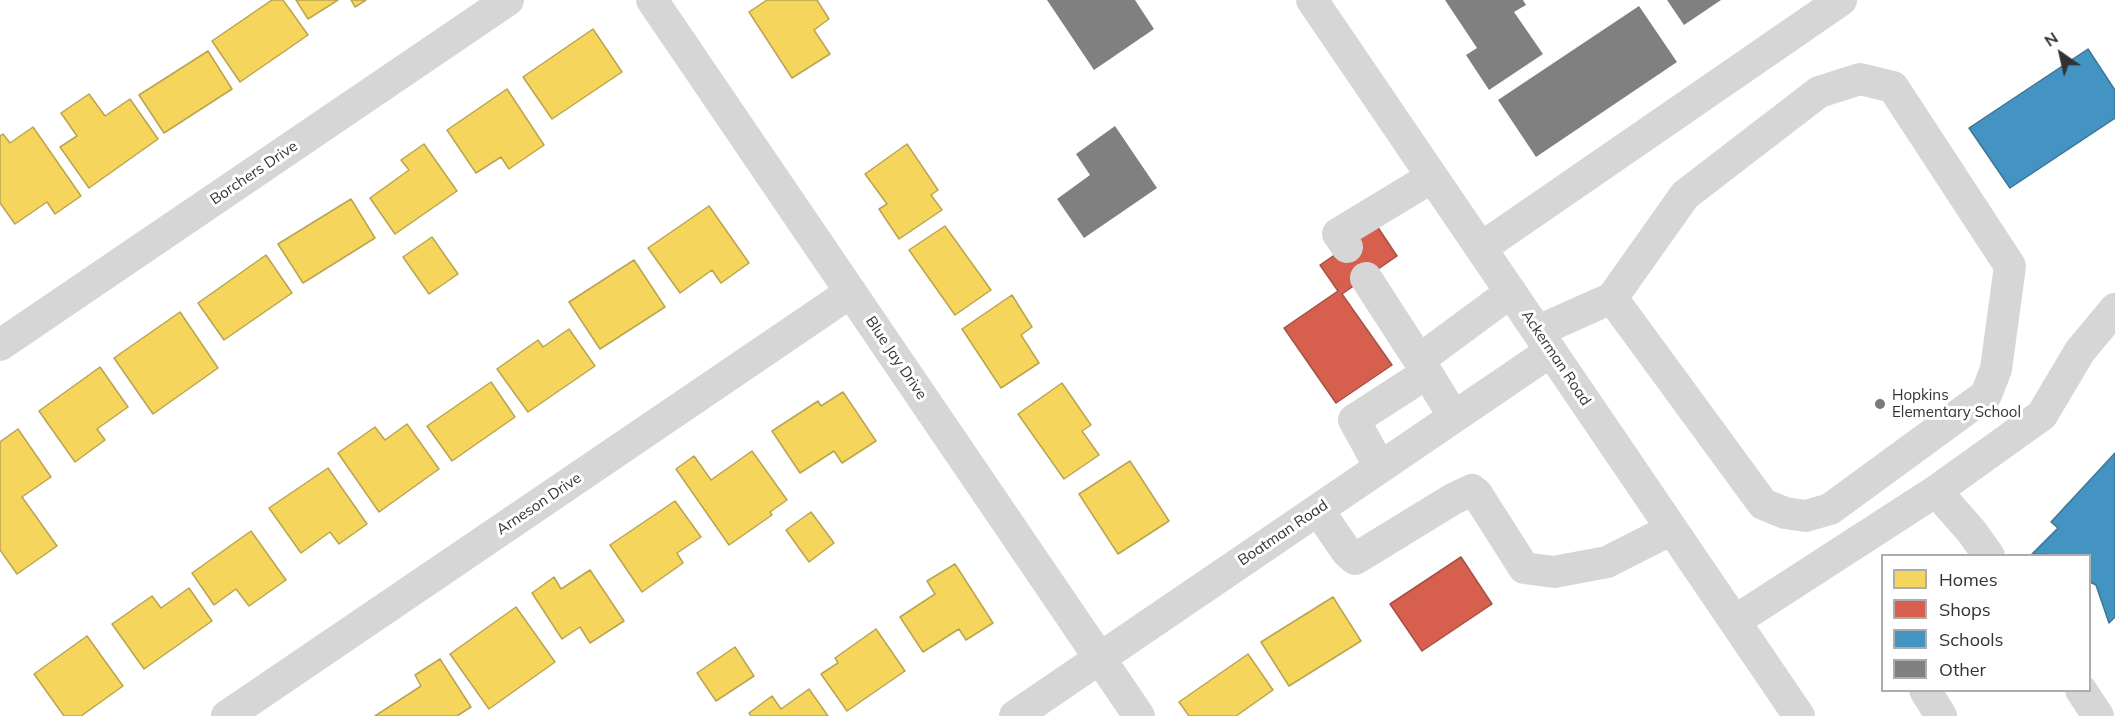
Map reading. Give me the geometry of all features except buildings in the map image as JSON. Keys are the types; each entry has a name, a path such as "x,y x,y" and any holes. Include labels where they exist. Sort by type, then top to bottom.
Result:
{"street":[{"name":"Borchers Drive","path":"0,345 508,0"},
{"name":"Blue Jay Drive","path":"652,0 1139,716"},
{"name":"Ackerman Road","path":"1312,0 1799,716"},
{"path":"1481,248 1835,2"},
{"path":"1860,79 1893,87 2010,266 1996,369 1986,395 1830,509 1806,516 1785,513 1762,504 1612,298 1684,195 1819,93 1860,79"},
{"path":"1347,247 1338,234 1432,177"},
{"path":"1366,278 1454,417"},
{"name":"Arneson Drive","path":"227,716 851,292"},
{"path":"1380,467 1354,420 1511,292"},
{"name":"Boatman Road","path":"1015,716 1454,417 1545,341 1612,298"},
{"path":"1735,621 1936,491 2042,415 2080,351 2115,309"},
{"path":"1318,510 1347,552 1355,559 1453,499 1472,490 1477,494 1524,568 1554,572 1607,562 1672,528"},
{"path":"1936,491 1988,554"}],"place":[{"name":"Hopkins Elementary School","path":"1880,404"}]}
